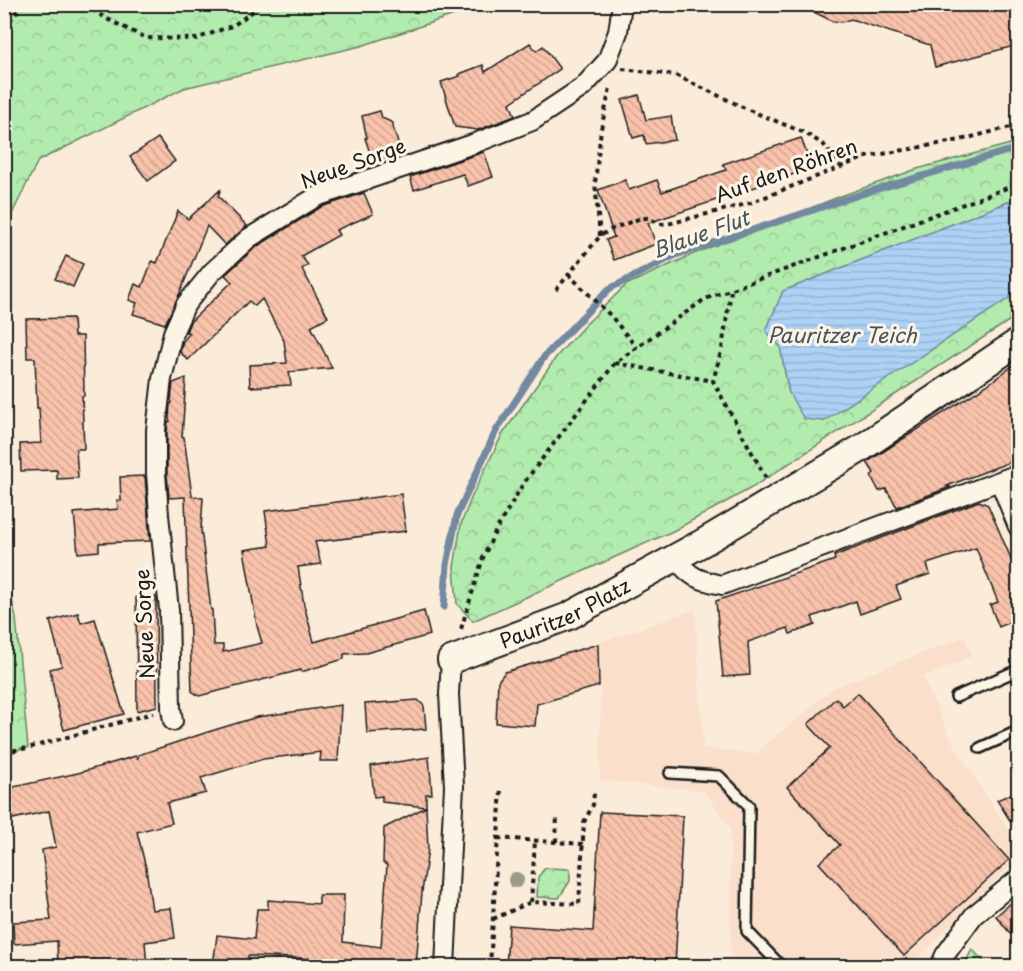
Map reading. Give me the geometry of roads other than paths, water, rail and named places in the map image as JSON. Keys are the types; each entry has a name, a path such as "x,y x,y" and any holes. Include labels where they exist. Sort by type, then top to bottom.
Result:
{"street":[{"name":"Neue Sorge","path":"172,715 169,610 159,515 156,430 162,379 173,333 186,304 212,272 249,238 316,197 473,144 532,121 583,87 607,61 618,32 622,4"},
{"name":"Pauritzer Platz","path":"451,660 569,616 675,558 860,449 1018,342"},
{"path":"675,558 687,572 701,581 722,585 1018,474"},
{"path":"1000,482 1018,527"},
{"path":"445,966 454,786 449,694 451,660"},
{"path":"940,966 975,915 1018,879"}],"lane":[{"path":"956,697 1018,670"},
{"path":"980,748 1018,731"},
{"path":"670,773 719,776 749,806 747,931 781,966"}],"water":[{"name":"Pauritzer Teich","path":"1018,198 1018,292 824,421 804,419 789,393 780,346 766,331 783,291"}],"waterway":[{"name":"Blaue Flut","path":"444,607 447,565 457,515 496,431 544,357 609,289 676,255 871,191 1018,148"}]}
